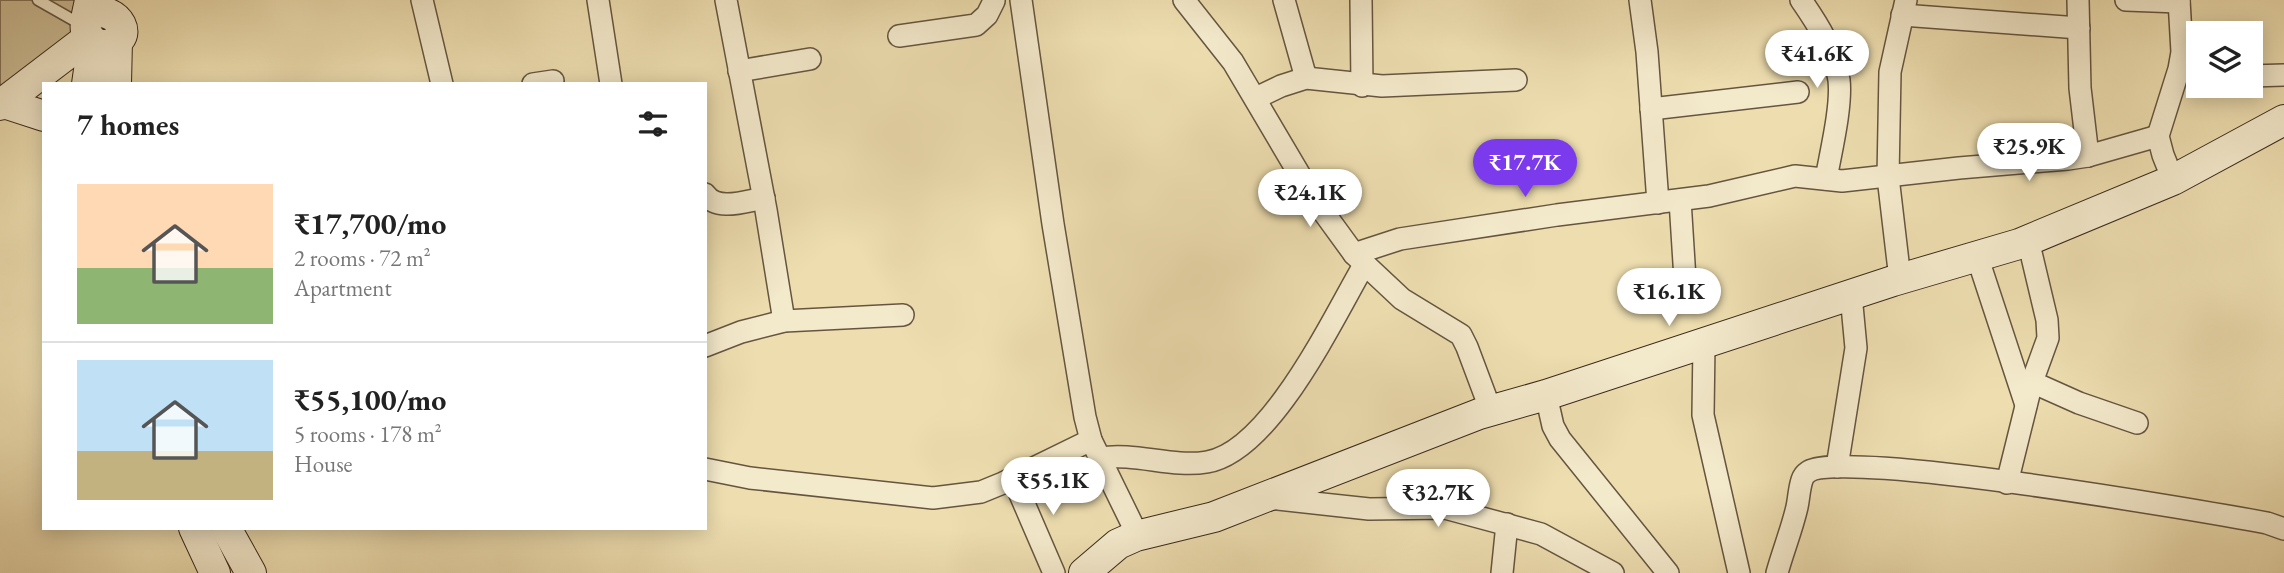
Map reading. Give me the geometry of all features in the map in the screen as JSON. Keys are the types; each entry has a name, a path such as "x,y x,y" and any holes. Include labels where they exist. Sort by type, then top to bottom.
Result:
{"street":[{"path":"422,0 442,82"},
{"path":"598,0 611,82"},
{"path":"726,0 764,198 784,321"},
{"path":"900,36 976,25 987,15 993,0 1021,4 1085,417 1096,449 1138,536"},
{"path":"1284,0 1306,78"},
{"path":"1361,0 1362,86"},
{"path":"1640,0 1647,52 1658,203"},
{"path":"1801,0 1821,32 1839,81 1835,129 1826,178"},
{"path":"2078,0 2080,88 2088,156"},
{"path":"2126,0 2179,1 2186,58"},
{"path":"1192,2 1256,98 1314,198 1359,259 1402,299 1461,335 1491,411"},
{"path":"1900,279 1888,177 1890,72 1904,8 2079,28"},
{"path":"87,82 101,23"},
{"path":"101,23 116,82"},
{"path":"2,104 101,23"},
{"path":"739,71 810,59"},
{"path":"2263,76 2284,75"},
{"path":"2174,180 2158,136 2186,76"},
{"path":"1256,98 1306,78 1362,86 1516,80"},
{"path":"1651,109 1798,92"},
{"path":"2,104 42,115"},
{"path":"1084,573 1118,544 1138,536 1214,517 1491,411 2028,240 2174,180 2284,120"},
{"path":"707,469 750,478 933,498 981,492 1096,449 1190,464 1210,461 1239,447 1274,412 1291,390 1359,259 1400,239 1680,200 1795,176 1842,181 2088,156 2158,136"},
{"path":"707,196 713,202 724,205 764,198"},
{"path":"1680,200 1686,295"},
{"path":"2007,484 2032,382 2048,338 2028,240"},
{"path":"1977,256 2026,405"},
{"path":"1837,467 1856,348 1851,295"},
{"path":"707,345 741,331 784,321 903,315"},
{"path":"1704,343 1703,415 1739,573"},
{"path":"2032,382 2137,423"},
{"path":"1546,395 1553,426 1560,439 1668,573"},
{"path":"1777,573 1805,474 1815,468 1922,472 2115,496 2267,523 2284,529"},
{"path":"1013,478 1054,573"},
{"path":"1263,498 1370,509 1445,508 1541,534 1613,573"},
{"path":"1502,573 1507,524"},
{"path":"195,530 212,572"},
{"path":"227,530 251,573"}],"lane":[{"path":"38,0 101,23"}],"shaded area":[{"path":"0,0 89,0 82,31 0,103"}]}
